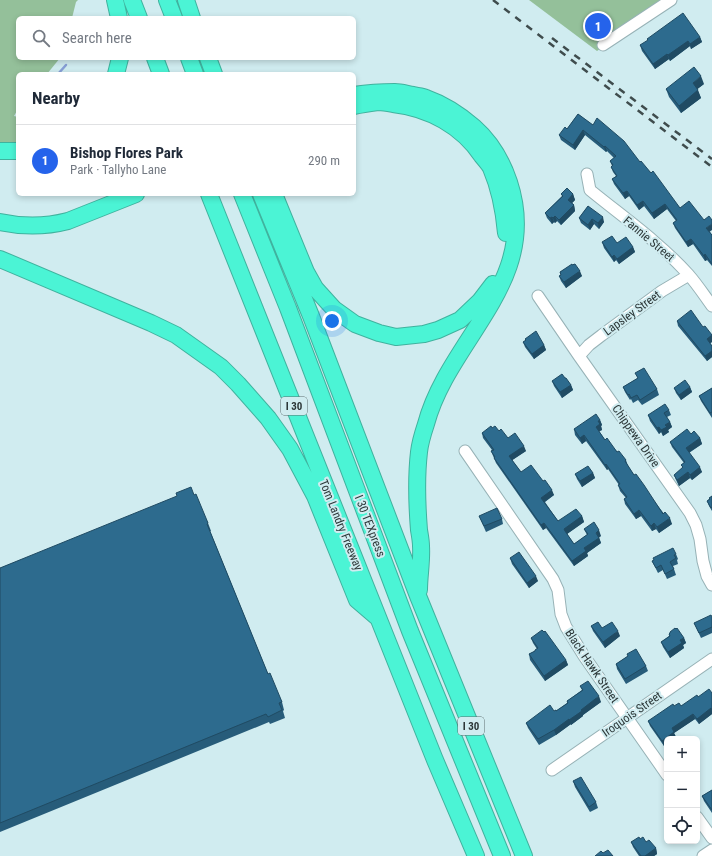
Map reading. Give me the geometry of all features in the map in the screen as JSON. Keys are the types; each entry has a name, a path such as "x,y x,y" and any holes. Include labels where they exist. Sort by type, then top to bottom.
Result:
{"highway":[{"path":"115,0 119,16"},
{"path":"132,0 138,16"},
{"path":"167,0 173,16"},
{"path":"186,0 191,16"},
{"path":"116,72 120,60"},
{"path":"156,60 160,72"},
{"path":"190,60 194,72"},
{"path":"209,60 213,72"},
{"path":"356,106 396,92 425,97 450,110 480,133 491,146 501,162 512,192 514,204 515,238 513,255 509,267 498,292 482,320 446,376 426,422 419,450 419,530 421,546 418,596"},
{"path":"275,196 306,272 315,288 334,309 355,324 379,333 396,336 424,334 438,330 460,320 480,301 492,285 499,271 504,253 506,236 501,194 490,167 475,146 462,132 441,119 422,110 401,105 379,97 356,95"},
{"path":"0,151 16,151"},
{"path":"0,222 26,226 58,224 68,221 106,196"},
{"path":"0,211 17,215 41,217 83,210 129,196"},
{"name":"Tom Landry Freeway","path":"210,196 435,760 476,856"},
{"name":"I 30 TEXpress","path":"243,196 288,308 410,631 502,856"},
{"name":"I 30","path":"262,196 313,323 418,596 524,856"},
{"path":"0,259 176,335 221,367 268,418 290,450 315,496 357,600 379,619"}],"street":[{"path":"603,45 672,0"},
{"name":"Fannie Street","path":"587,174 590,190 673,258 689,274 712,306"},
{"name":"Lapsley Street","path":"579,356 589,345 602,335 662,291 689,274"},
{"name":"Chippewa Drive","path":"538,296 690,513 700,538 703,561 707,576 712,585"},
{"name":"Black Hawk Street","path":"465,452 553,579 558,590 561,614 566,627 584,656 665,772"},
{"name":"Iroquois Street","path":"552,770 712,659"},
{"path":"700,821 712,838"},
{"path":"703,856 712,850"}],"green space":[{"path":"0,0 78,0 76,2 72,16 16,16 16,60 58,60 49,72 16,72 16,112 14,116 16,116 16,146 0,146"},
{"path":"529,0 669,0 597,51"}],"building":[{"path":"683,13 700,37 690,44 688,41 653,64 640,45"},
{"path":"694,67 701,76 693,83 698,90 679,106 666,89"},
{"path":"578,114 593,125 597,118 624,141 640,162 641,161 651,173 653,171 680,208 689,201 704,220 709,216 712,220 712,224 706,228 712,235 712,264 691,239 686,242 673,223 677,220 665,204 652,213 643,201 637,205 627,191 623,193 612,179 617,176 611,167 613,165 610,161 616,156 605,146 604,147 583,130 573,145 559,135 565,127 567,129"},
{"path":"567,188 573,194 568,200 574,205 559,220 555,216 550,218 545,213 563,196 561,194"},
{"path":"588,206 603,217 598,223 592,219 588,225 579,218"},
{"path":"612,236 617,243 626,237 633,247 617,259 614,255 612,257 602,242"},
{"path":"572,264 575,264 580,271 564,282 559,276 561,275 560,272"},
{"path":"691,310 703,327 705,326 712,335 707,339 712,346 712,351 705,356 677,321"},
{"path":"536,331 544,345 532,354 523,342"},
{"path":"644,368 657,389 640,400 637,395 631,398 623,387 638,378 635,373"},
{"path":"562,374 571,385 560,392 552,381"},
{"path":"685,380 690,387 679,395 674,388"},
{"path":"712,388 712,412 710,413 699,396"},
{"path":"665,404 669,410 664,413 670,422 665,425 667,427 661,430 659,427 657,428 648,415"},
{"path":"596,414 600,420 598,421 600,424 596,427 605,440 607,438 617,452 619,451 634,475 636,474 663,514 665,512 670,518 657,527 654,523 651,526 639,510 634,514 624,499 627,497 618,485 620,484 606,464 605,465 584,435 580,438 574,429"},
{"path":"491,426 492,428 495,426 499,431 501,429 508,438 515,433 524,446 509,456 521,472 531,465 543,481 545,480 552,490 541,498 558,521 576,509 582,516 564,529 574,544 588,534 584,529 594,522 599,530 596,533 599,538 584,548 586,551 572,561 544,523 541,525 494,458 495,457 491,451 494,450 482,433"},
{"path":"687,429 691,434 694,431 700,438 686,448 700,467 690,475 688,472 677,480 674,475 683,467 681,465 685,462 670,442"},
{"path":"588,466 593,473 580,481 575,474"},
{"path":"191,487 194,495 196,494 208,523 207,524 268,674 270,673 282,702 279,703 282,710 268,717 266,714 0,823 0,568 177,496 176,493"},
{"path":"712,496 712,507 711,508 707,501"},
{"path":"497,508 502,519 484,526 479,516"},
{"path":"673,548 676,558 670,562 674,569 665,574 661,565 656,568 652,561 654,560 653,558"},
{"path":"519,552 536,576 527,583 510,558"},
{"path":"711,615 712,627 699,633 694,623"},
{"path":"598,622 602,628 612,622 618,631 603,642 591,626"},
{"path":"677,628 684,638 680,640 682,643 668,652 661,642 670,636 670,632"},
{"path":"542,630 544,632 545,631 566,660 544,676 529,654 538,648 531,638"},
{"path":"636,649 646,666 625,679 616,664 628,656 627,654"},
{"path":"588,681 599,696 581,710 582,711 538,739 526,723 550,705 554,711 556,711 568,703 567,701 583,690 580,686"},
{"path":"709,689 712,693 712,710 711,708 697,719 693,714 672,728 674,732 669,736 664,736 664,740 662,741 648,721 673,704 674,706 679,703 681,706 697,695 698,697"},
{"path":"581,777 596,802 589,807 573,781"},
{"path":"712,790 712,810 702,796"},
{"path":"639,837 640,839 643,837 646,842 649,840 656,848 645,856 641,856 631,842"},
{"path":"608,850 613,856 595,856 601,851 603,853"}],"waterway":[{"path":"60,72 66,65"}],"railway":[{"path":"493,0 712,167"},
{"path":"552,38 712,159"}],"place":[{"name":"Bishop Flores Park","path":"598,26"}]}
